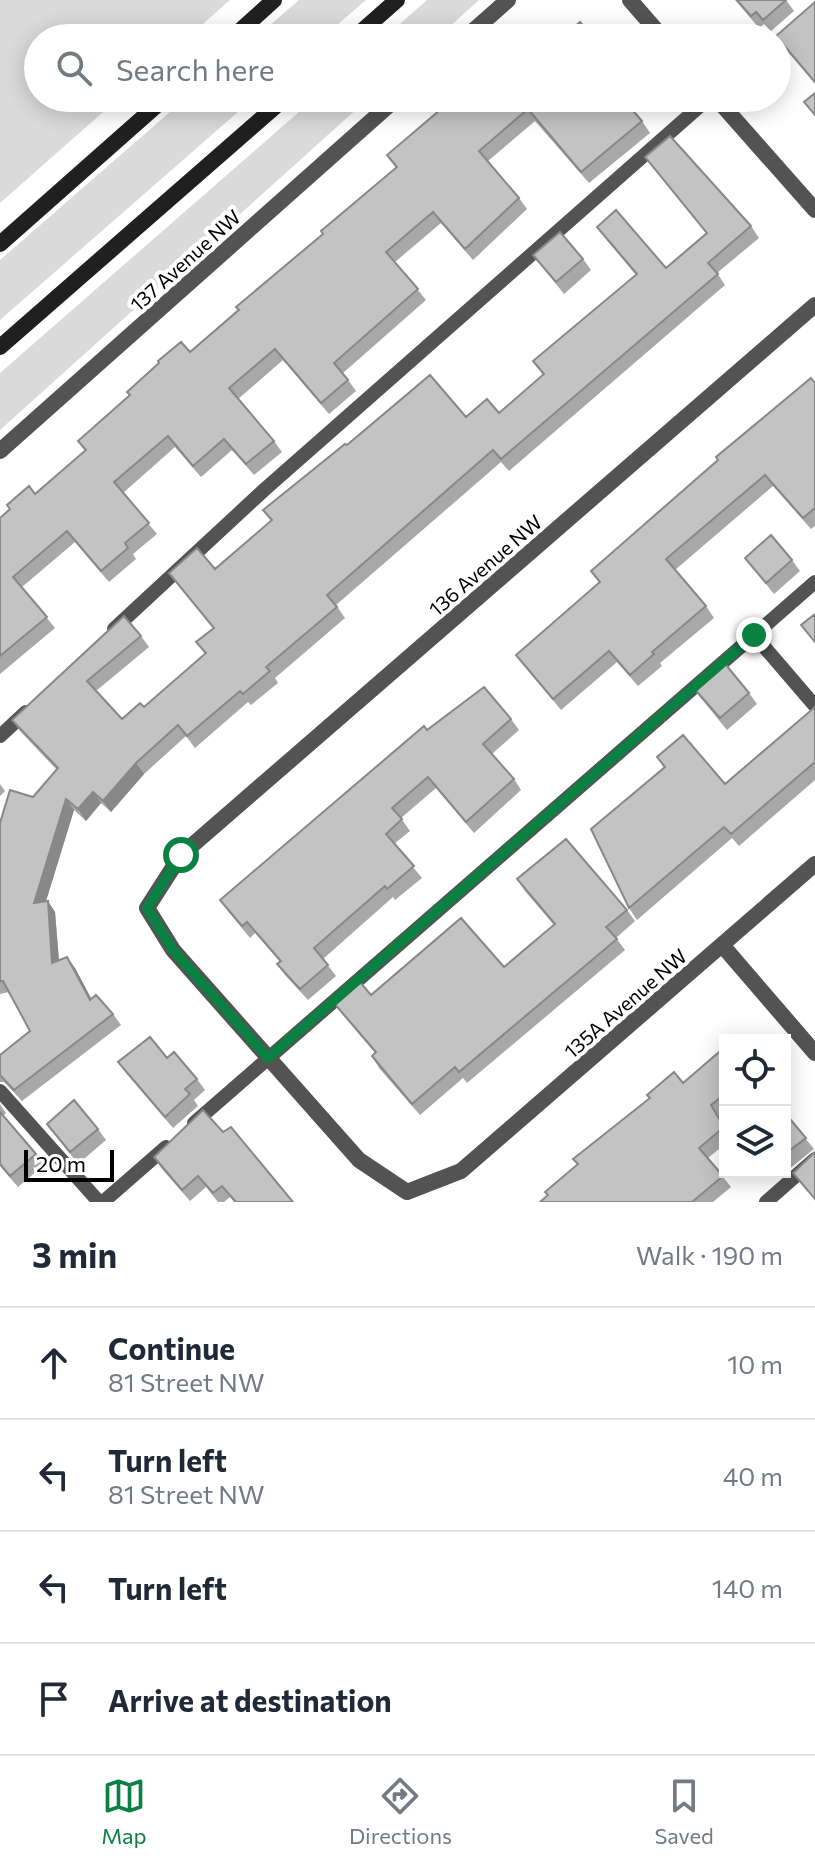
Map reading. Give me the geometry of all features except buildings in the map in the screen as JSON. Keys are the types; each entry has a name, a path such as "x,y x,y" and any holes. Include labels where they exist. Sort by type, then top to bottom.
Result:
{"main road":[{"path":"247,24 274,0"},
{"path":"370,24 397,0"},
{"path":"0,244 149,112"},
{"path":"0,347 269,112"}],"street":[{"path":"481,24 508,0"},
{"path":"630,0 651,24"},
{"name":"137 Avenue NW","path":"0,451 381,112"},
{"path":"728,112 815,210"},
{"name":"136 Avenue NW","path":"268,1058 173,950 147,908 181,855 815,305"},
{"name":"135A Avenue NW","path":"268,1058 359,1160 407,1192 461,1171 815,864"},
{"path":"722,945 815,1053"}],"lane":[{"path":"103,640 264,490 693,112"},
{"path":"186,1130 815,582"},
{"path":"754,635 815,706"},
{"path":"0,736 34,704"},
{"path":"0,1091 101,1202 174,1140"},
{"path":"766,1202 815,1159"}],"shaded area":[{"path":"0,0 230,0 203,24 24,24 24,112 103,112 0,203"},
{"path":"299,0 366,0 338,24 271,24"},
{"path":"427,0 479,0 452,24 400,24"},
{"path":"170,112 238,112 0,320 0,260"},
{"path":"299,112 353,112 0,430 0,373"}],"route":[{"path":"181,855 147,908 173,950 268,1058 754,635"}]}
